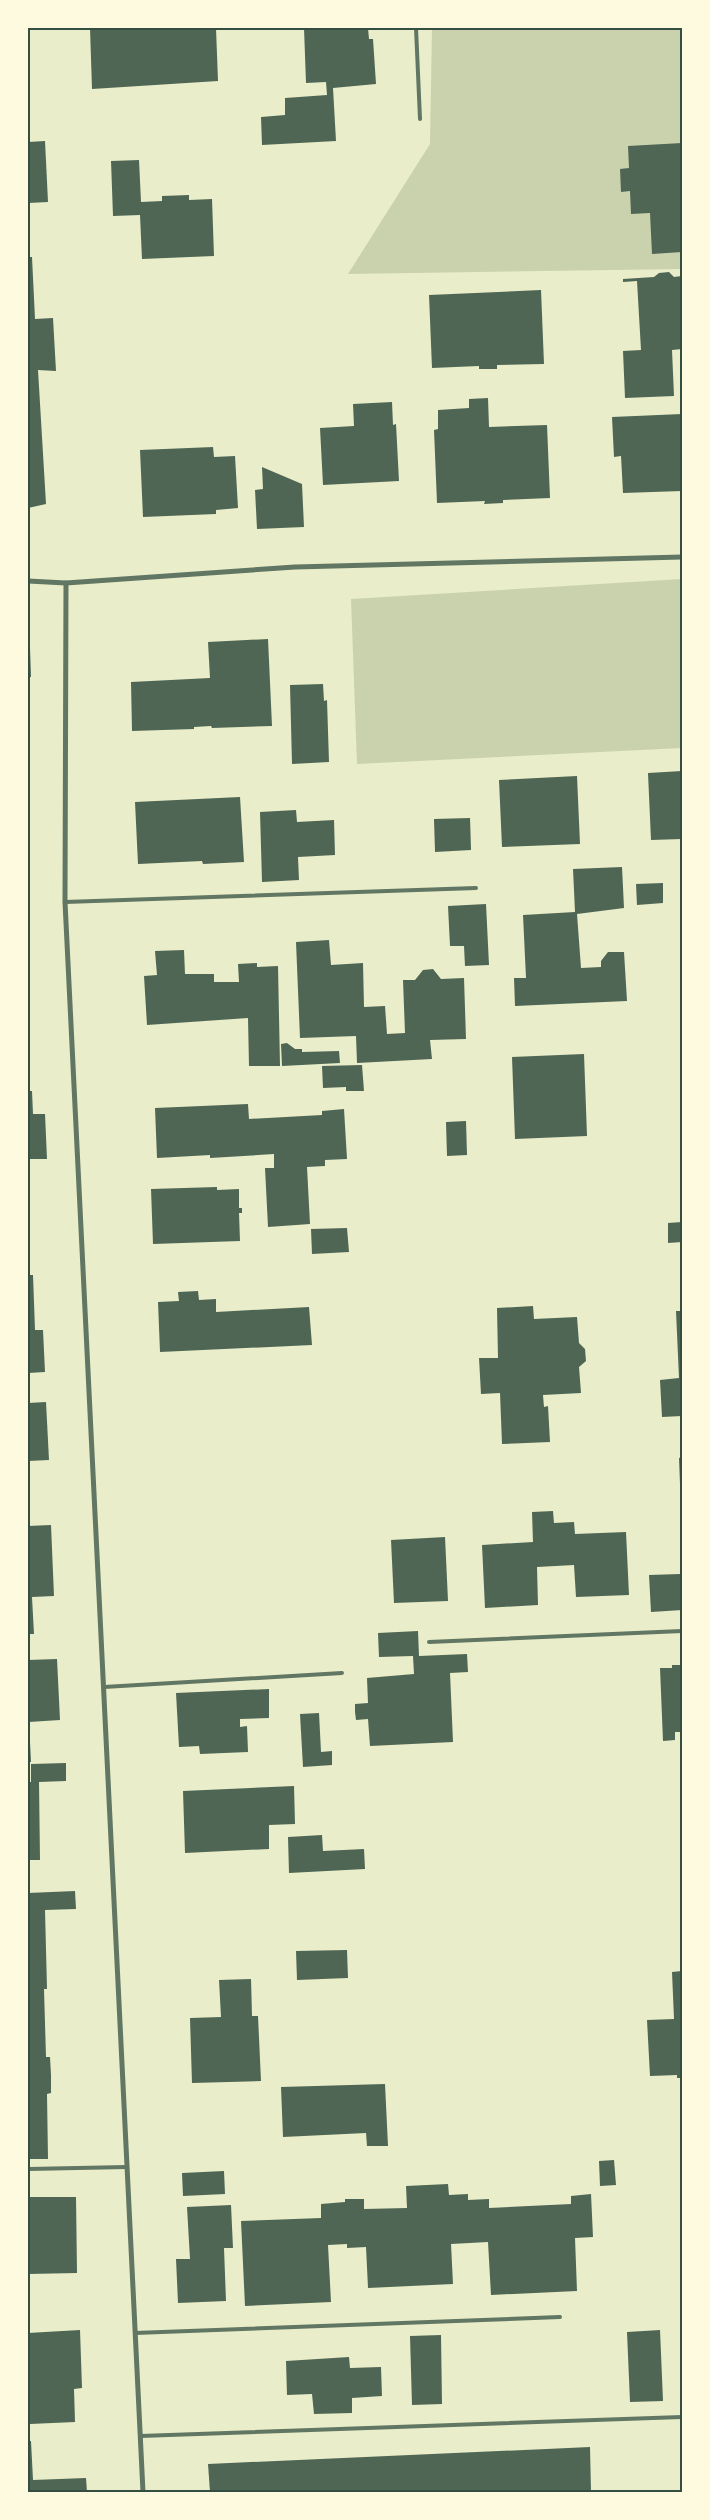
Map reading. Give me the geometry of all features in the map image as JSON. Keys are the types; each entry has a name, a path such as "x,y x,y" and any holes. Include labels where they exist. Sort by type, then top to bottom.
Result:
{"street":[{"path":"28,581 66,583 295,567 682,557"},
{"path":"66,583 65,902 143,2492"}],"lane":[{"path":"416,28 420,119"},
{"path":"65,902 476,888"},
{"path":"429,1642 682,1631"},
{"path":"104,1687 342,1673"},
{"path":"28,2169 127,2167"},
{"path":"134,2333 560,2317"},
{"path":"140,2436 682,2417"}],"green space":[{"path":"432,28 682,28 682,269 348,274 430,144"},
{"path":"682,579 682,748 357,764 351,599"}],"building":[{"path":"90,28 216,28 218,81 92,89"},
{"path":"304,28 368,28 369,39 373,39 376,84 333,88 336,141 262,145 261,117 285,115 285,98 327,95 326,82 306,83"},
{"path":"45,141 48,202 28,203 28,142"},
{"path":"682,143 682,252 652,254 650,213 631,214 630,191 621,192 620,169 629,168 628,146"},
{"path":"139,160 141,202 162,201 162,196 189,195 189,200 212,199 214,256 142,259 140,215 113,216 111,161"},
{"path":"28,257 32,257 35,319 53,318 56,371 38,370 46,504 28,508"},
{"path":"669,272 674,277 682,276 682,349 672,350 674,396 625,398 623,351 641,350 637,281 623,282 623,279 654,277 659,273"},
{"path":"541,290 544,364 497,365 497,369 479,369 479,366 432,368 429,295"},
{"path":"488,398 489,427 547,425 550,498 503,500 503,503 484,504 485,501 437,503 434,430 438,429 438,410 469,408 469,399"},
{"path":"392,402 393,425 396,424 399,481 323,485 320,428 354,426 353,404"},
{"path":"682,414 682,491 623,493 621,456 614,457 612,417"},
{"path":"213,447 214,457 235,456 238,508 216,510 216,514 143,517 140,450"},
{"path":"262,467 302,484 304,527 257,529 255,490 263,489"},
{"path":"268,639 272,726 212,728 211,726 194,727 194,729 132,731 131,682 210,678 208,642"},
{"path":"28,648 30,648 31,677 28,677"},
{"path":"323,684 324,701 327,700 329,762 292,764 290,685"},
{"path":"682,771 682,839 651,840 648,773"},
{"path":"577,776 580,844 502,847 499,780"},
{"path":"240,797 244,862 203,864 202,861 138,864 135,802"},
{"path":"296,810 297,822 334,820 335,855 298,857 299,880 262,882 260,812"},
{"path":"470,818 471,850 435,852 434,819"},
{"path":"622,867 624,908 577,914 581,968 601,967 601,961 608,952 624,952 627,1001 515,1006 514,978 526,978 523,915 575,912 573,869"},
{"path":"663,883 663,903 637,905 636,884"},
{"path":"486,904 489,965 465,966 464,946 450,946 448,906"},
{"path":"329,940 331,965 363,963 364,1007 385,1006 387,1034 405,1033 403,980 415,980 423,970 433,969 441,979 464,978 466,1039 430,1040 432,1059 357,1063 356,1036 300,1038 296,942"},
{"path":"184,950 185,974 214,974 214,982 239,982 238,964 257,963 257,967 278,966 280,1066 249,1066 248,1018 147,1025 144,976 157,975 155,951"},
{"path":"287,1043 295,1049 302,1049 302,1052 339,1051 340,1063 282,1066 281,1044"},
{"path":"584,1054 587,1136 515,1139 512,1057"},
{"path":"362,1065 364,1091 346,1091 346,1087 323,1088 322,1066"},
{"path":"28,1091 32,1091 33,1114 45,1114 47,1159 28,1159"},
{"path":"248,1104 249,1119 322,1115 322,1111 344,1109 347,1159 325,1160 325,1166 307,1167 310,1224 268,1227 265,1168 274,1168 274,1154 210,1158 210,1155 157,1158 155,1108"},
{"path":"466,1121 467,1155 447,1156 446,1122"},
{"path":"217,1187 217,1190 239,1189 239,1208 242,1208 242,1213 239,1213 240,1241 153,1244 151,1189"},
{"path":"682,1222 682,1242 668,1243 668,1223"},
{"path":"347,1228 349,1252 312,1254 311,1229"},
{"path":"28,1275 33,1275 35,1330 43,1330 45,1372 28,1373"},
{"path":"198,1291 199,1300 216,1299 216,1312 309,1307 312,1345 160,1352 158,1302 179,1301 178,1292"},
{"path":"533,1306 534,1319 577,1317 579,1343 585,1349 586,1361 579,1367 581,1393 543,1395 544,1407 548,1406 550,1442 502,1444 500,1393 481,1394 479,1358 498,1358 497,1308"},
{"path":"676,1311 682,1311 682,1416 662,1417 660,1380 679,1378"},
{"path":"46,1402 49,1460 28,1461 28,1403"},
{"path":"682,1457 682,1487 680,1484 679,1458"},
{"path":"553,1511 554,1523 574,1522 575,1534 626,1532 629,1595 576,1597 574,1565 537,1567 538,1605 485,1608 482,1545 533,1542 532,1512"},
{"path":"51,1525 54,1596 32,1597 34,1634 28,1634 28,1526"},
{"path":"445,1537 448,1601 394,1603 391,1540"},
{"path":"680,1574 682,1610 651,1612 649,1575"},
{"path":"418,1631 419,1656 467,1654 468,1672 450,1673 453,1742 370,1746 368,1719 356,1720 355,1712 355,1704 368,1703 367,1678 414,1674 413,1656 379,1657 378,1633"},
{"path":"57,1659 60,1720 29,1722 31,1762 28,1762 28,1660"},
{"path":"672,1665 682,1665 682,1732 675,1732 675,1740 663,1741 660,1668 672,1668"},
{"path":"269,1689 269,1718 240,1719 240,1727 247,1726 248,1752 200,1754 199,1746 179,1747 176,1693"},
{"path":"319,1713 321,1752 332,1751 332,1765 303,1767 300,1714"},
{"path":"66,1763 66,1781 39,1782 40,1860 28,1860 28,1782 31,1782 31,1764"},
{"path":"294,1786 295,1824 269,1825 269,1849 185,1853 183,1791"},
{"path":"322,1835 323,1851 364,1849 365,1869 289,1873 288,1837"},
{"path":"75,1891 76,1909 45,1910 47,1989 44,1989 46,2057 50,2057 51,2075 51,2093 47,2094 48,2159 28,2159 28,1893"},
{"path":"347,1950 348,1978 297,1980 296,1951"},
{"path":"682,1971 682,2078 677,2078 677,2075 650,2076 647,2020 674,2019 672,1972"},
{"path":"251,1979 252,2016 258,2016 261,2081 192,2083 190,2018 221,2017 219,1980"},
{"path":"385,2084 388,2146 367,2146 366,2133 283,2137 281,2087"},
{"path":"614,2160 616,2185 600,2186 599,2161"},
{"path":"224,2171 225,2194 183,2196 182,2173"},
{"path":"448,2184 449,2195 468,2194 468,2200 489,2199 489,2208 571,2204 571,2196 591,2194 593,2237 575,2238 577,2291 491,2295 488,2242 451,2244 453,2284 368,2288 366,2247 347,2248 347,2244 328,2245 331,2302 245,2306 241,2221 321,2218 321,2204 345,2202 345,2199 364,2199 364,2209 407,2208 406,2186"},
{"path":"28,2197 76,2197 77,2273 28,2274"},
{"path":"231,2205 233,2248 224,2248 226,2301 178,2303 176,2259 190,2259 187,2207"},
{"path":"80,2330 82,2388 74,2389 75,2422 30,2424 28,2333"},
{"path":"660,2330 663,2401 630,2402 627,2332"},
{"path":"441,2335 442,2404 412,2405 410,2336"},
{"path":"349,2357 350,2368 381,2367 382,2396 352,2398 352,2413 314,2414 312,2394 287,2395 286,2361"},
{"path":"28,2441 31,2441 33,2480 86,2478 87,2492 28,2492"},
{"path":"590,2447 591,2492 210,2492 208,2464"}]}
